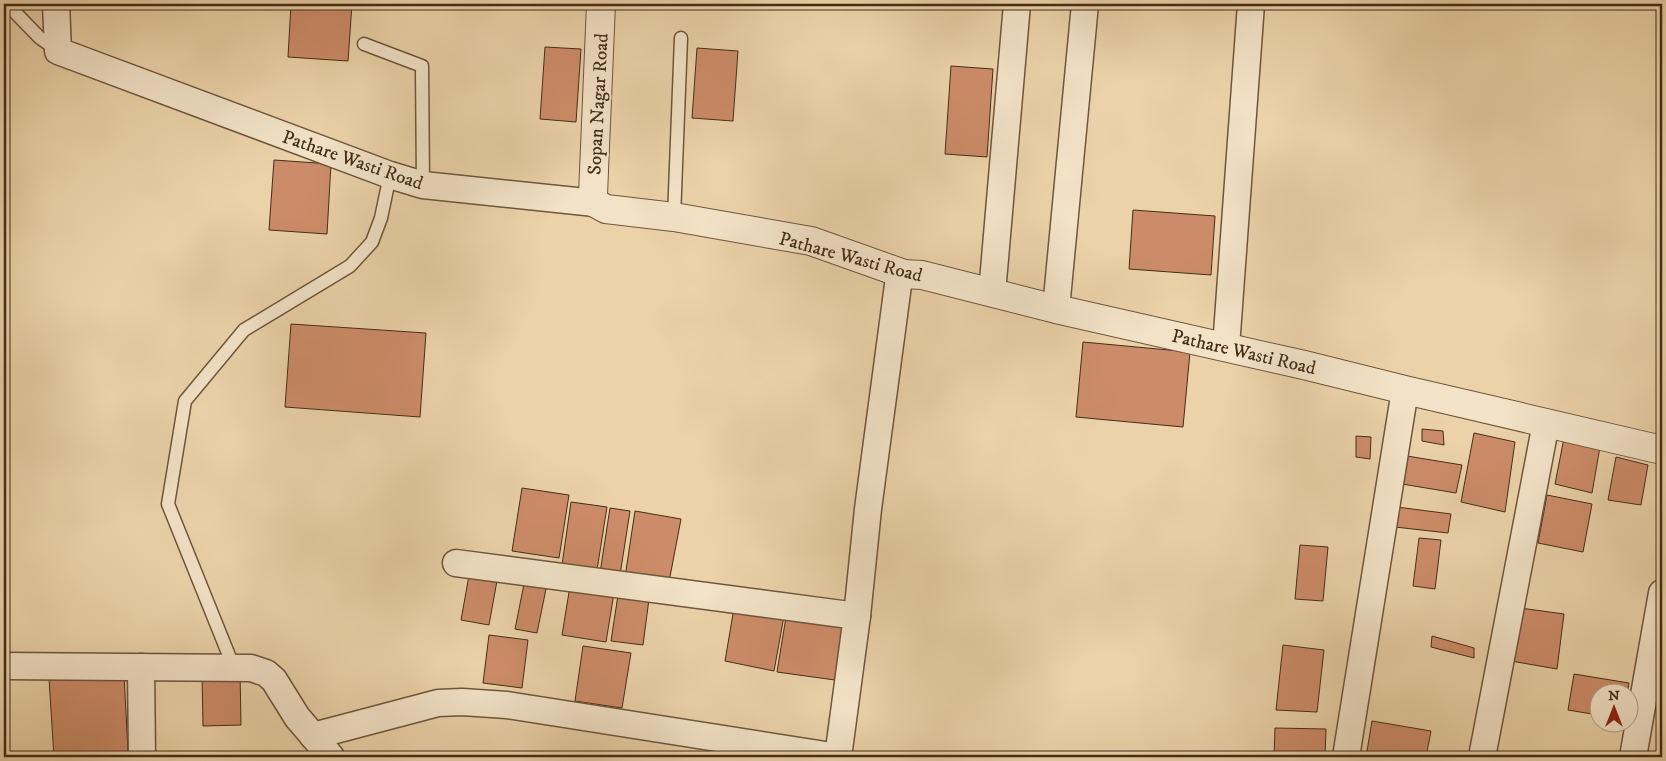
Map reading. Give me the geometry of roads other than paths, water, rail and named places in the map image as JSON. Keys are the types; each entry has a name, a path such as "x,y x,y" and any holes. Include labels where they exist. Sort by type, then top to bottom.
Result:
{"street":[{"path":"56,4 58,51"},
{"name":"Sopan Nagar Road","path":"595,203 593,195 601,4"},
{"path":"992,293 1017,4"},
{"path":"1056,309 1085,4"},
{"path":"1226,347 1251,4"},
{"name":"Pathare Wasti Road","path":"58,51 390,175 423,185 595,203 606,209 674,217 811,241 904,274 922,275 1056,309 1304,365 1662,450"},
{"path":"313,736 438,703 462,702 507,705 838,757 857,616 868,509 898,285 904,274"},
{"path":"1346,757 1405,390"},
{"path":"1482,757 1546,423"},
{"path":"456,563 857,616"},
{"path":"1633,757 1662,592"},
{"path":"4,666 251,668 266,673 274,680 297,717 332,757"},
{"path":"141,667 142,757"}],"lane":[{"name":"Pathare Wasti Road","path":"7,4 40,38 58,51"},
{"path":"674,217 681,38"},
{"path":"364,44 422,66 423,185"},
{"path":"234,668 168,504 185,401 244,330 350,266 367,248 372,242 381,218 390,175"}]}
